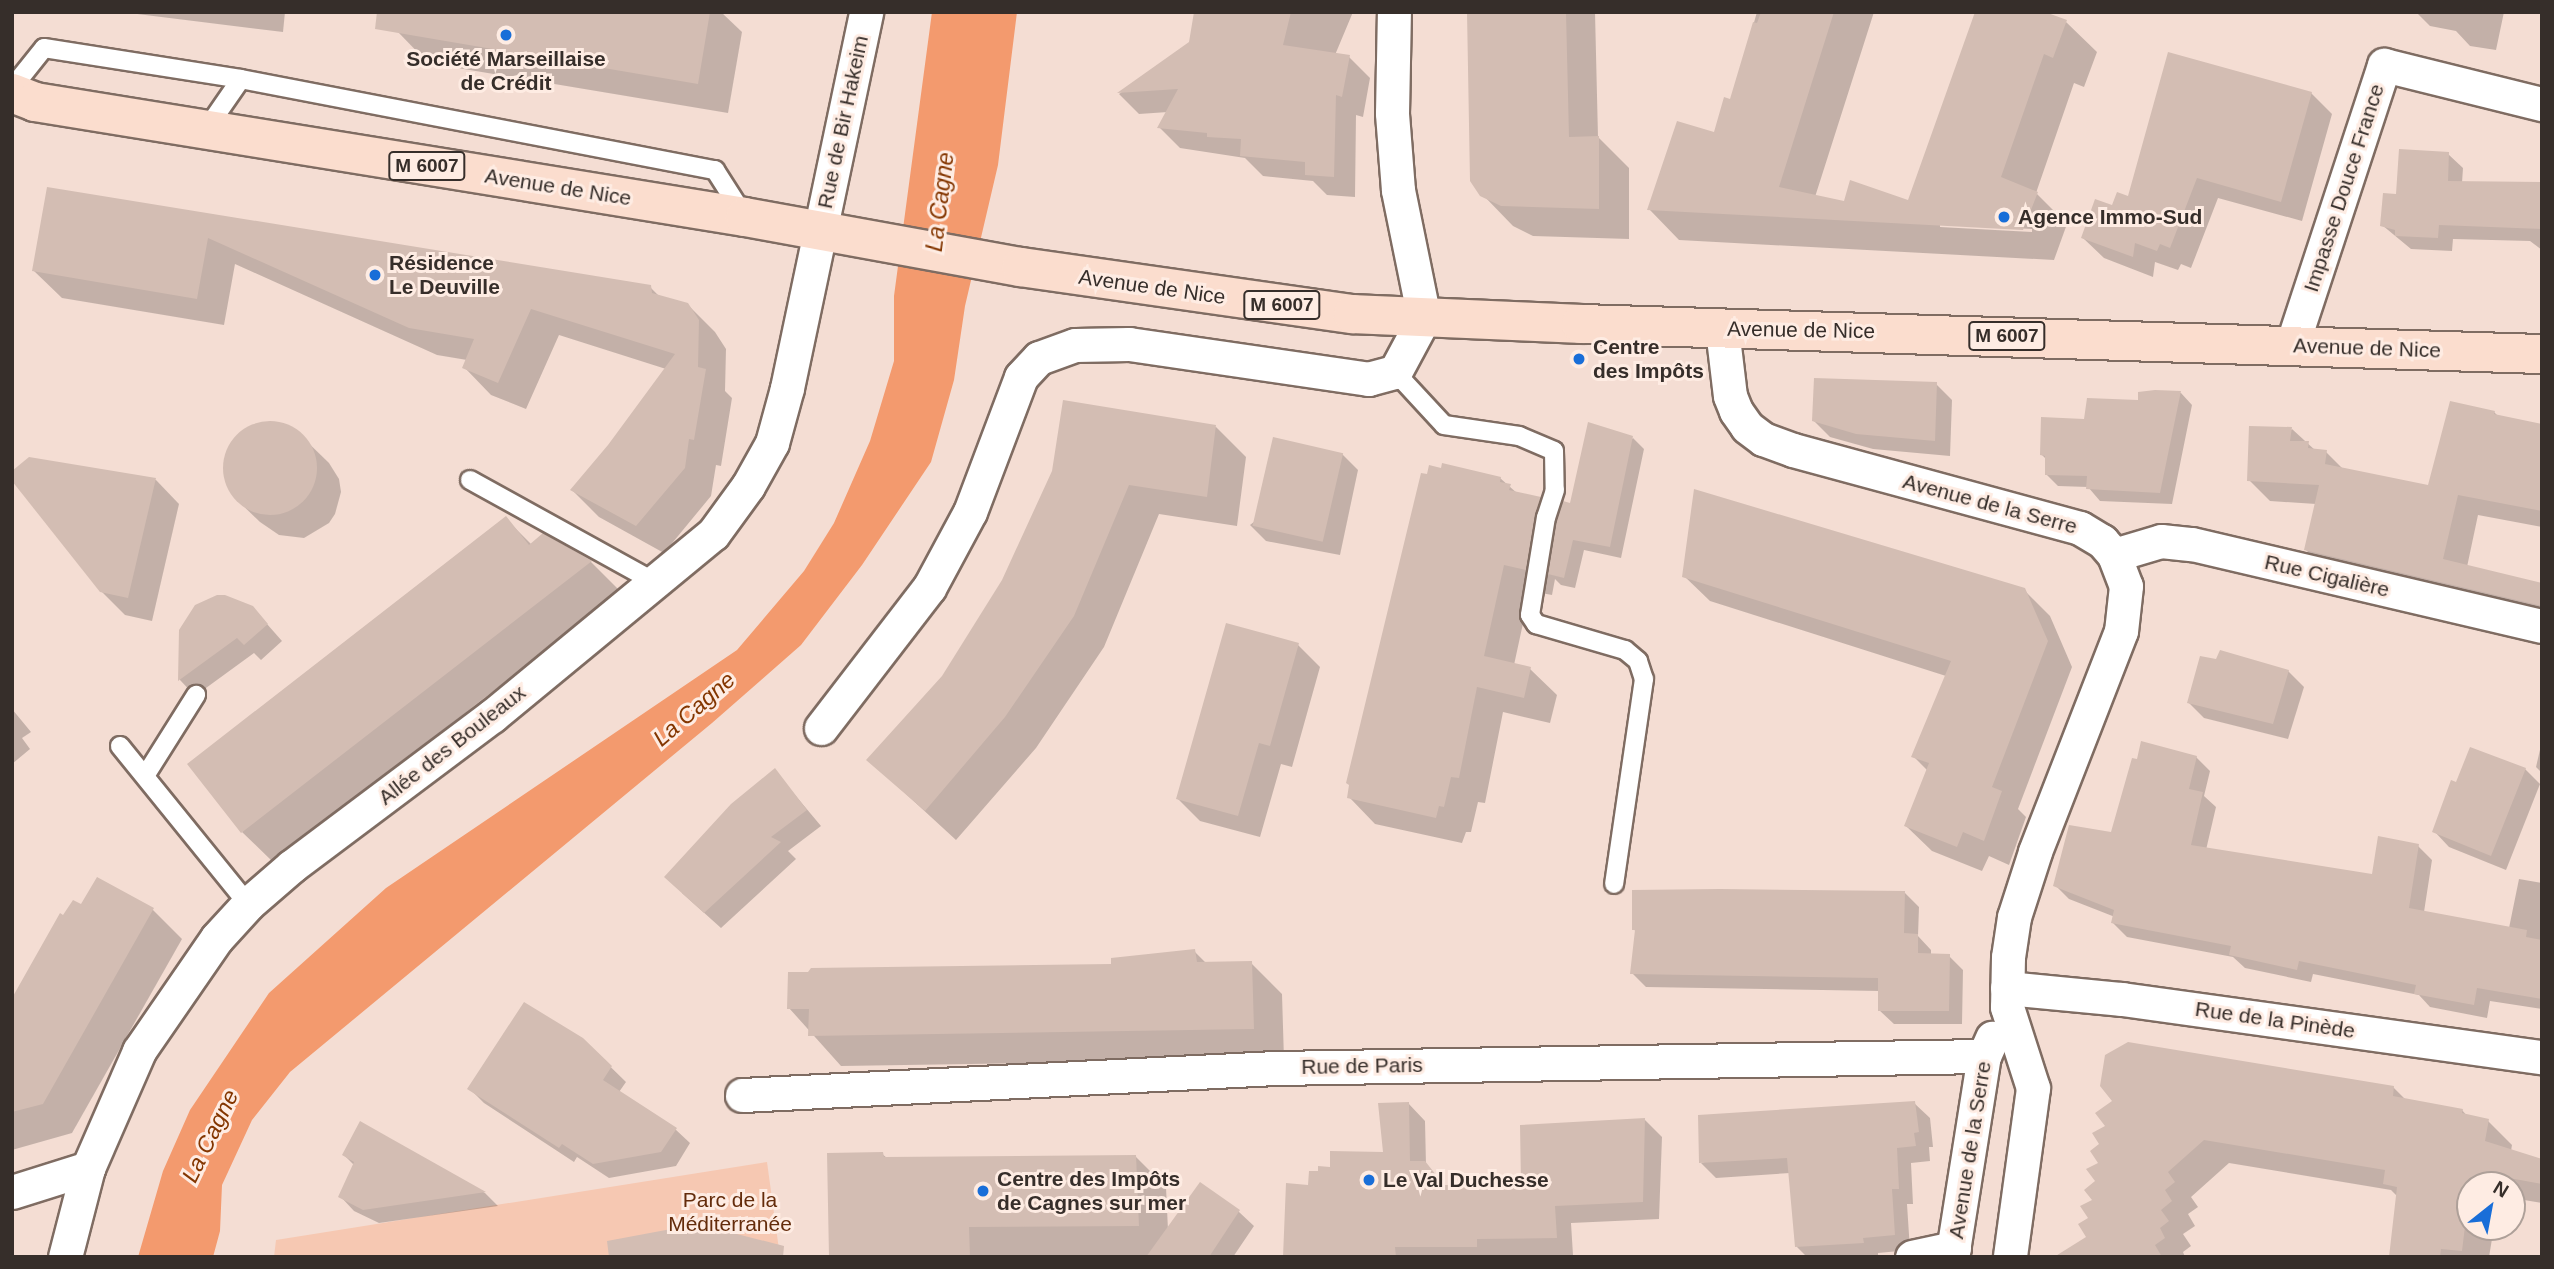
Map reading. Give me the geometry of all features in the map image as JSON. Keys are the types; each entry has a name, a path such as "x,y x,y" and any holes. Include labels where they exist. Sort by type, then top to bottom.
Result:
{"main road":[{"name":"Avenue de Nice","path":"18,97 205,131 745,217 1021,267 1326,311 1424,318 1722,329 2542,354"}],"street":[{"name":"Rue de Bir Hakeim","path":"820,231 866,12"},
{"path":"821,727 929,588 970,512 1021,377 1039,358 1075,345 1129,344 1368,379 1395,372 1424,318 1398,190 1392,113 1394,12"},
{"name":"Impasse Douce France","path":"2292,345 2384,65 2542,104"},
{"name":"Allée des Bouleaux","path":"65,1257 88,1168 139,1051 217,938 248,904 292,866 492,716 713,534 748,486 772,443 820,231"},
{"name":"Avenue de la Serre","path":"1722,329 1731,396 1736,411 1747,427 1763,439 1946,493 2065,523 2091,533 2114,555 2126,586 2124,618 2112,656 2035,852 2014,917 2007,997 1984,1056 1953,1252"},
{"name":"Rue Cigalière","path":"2114,555 2161,541 2192,544 2542,626"},
{"name":"Avenue de la Serre","path":"2007,997 2033,1088 2010,1257"},
{"name":"Rue de la Pinède","path":"2007,997 2122,999 2542,1057"},
{"name":"Rue de Paris","path":"742,1095 1284,1068 1984,1056"},
{"path":"12,1192 88,1168"},
{"path":"1912,1257 1953,1252"}],"lane":[{"path":"18,97 44,48 241,79 715,170 745,217"},
{"path":"205,131 241,79"},
{"path":"1395,372 1444,425 1519,436 1554,451 1555,490 1546,517 1530,615 1535,624 1625,650 1639,661 1644,678 1614,884"},
{"path":"470,480 655,582"},
{"path":"145,776 196,695"},
{"path":"120,746 248,904"}],"green space":[{"name":"Parc de la Méditerranée","path":"767,1162 780,1257 274,1257 276,1240"}],"water":[{"name":"La Cagne","path":"932,12 1017,12 998,165 965,306 954,380 931,462 862,565 801,645 712,723 290,1072 252,1120 222,1185 220,1231 213,1257 138,1257 163,1171 190,1110 269,993 386,888 737,650 804,571 834,523 870,441 894,361 894,296"}],"building":[{"path":"377,12 710,12 698,84 375,29"},
{"path":"1194,12 1291,12 1283,45 1350,55 1342,97 1336,95 1334,177 1305,175 1305,162 1240,156 1241,139 1207,137 1207,133 1157,128 1178,89 1117,93 1189,42"},
{"path":"1467,12 1566,12 1569,137 1599,136 1599,209 1501,206 1480,196 1470,181"},
{"path":"1761,12 1834,12 1779,187 1844,201 1850,180 1908,200 1975,12 2045,12 2067,20 2053,58 2044,54 2001,177 2038,192 2023,230 1647,210 1677,121 1714,132 1724,97 1730,99 1753,22 1757,23"},
{"path":"2168,52 2312,92 2281,202 2197,178 2170,248 2160,244 2157,251 2135,243 2133,257 2081,238 2095,199 2112,205 2117,192 2128,196"},
{"path":"2399,149 2449,152 2448,181 2542,182 2542,229 2439,225 2438,238 2395,236 2395,230 2380,226 2383,193 2396,194"},
{"path":"47,187 651,285 652,293 688,303 699,320 698,367 706,369 694,440 689,439 685,468 636,526 570,490 608,445 675,354 531,309 498,383 462,368 474,339 409,328 208,238 197,299 32,271"},
{"path":"1814,378 1937,382 1935,441 1856,434 1812,421"},
{"path":"2181,391 2160,493 2086,489 2087,476 2045,475 2045,456 2040,455 2041,417 2084,419 2087,398 2138,400 2138,392"},
{"path":"1063,400 1216,425 1207,497 1129,485 1074,616 1005,717 925,811 866,760 942,676 1002,580 1052,471"},
{"path":"2450,401 2542,424 2542,511 2458,495 2443,559 2542,583 2542,606 2304,550 2319,485 2247,481 2249,426 2292,427 2290,441 2309,441 2308,448 2327,450 2325,464 2428,485"},
{"path":"270,421 288,424 303,435 314,450 317,468 314,486 303,501 288,512 270,515 252,512 237,501 226,486 223,468 226,450 237,435 252,424"},
{"path":"1588,422 1633,436 1610,547 1573,540 1564,578 1548,574 1557,520 1563,501 1570,503"},
{"path":"1273,437 1343,453 1323,542 1253,526"},
{"path":"29,457 156,478 128,598 100,592 12,481 12,471"},
{"path":"1442,463 1501,477 1500,482 1511,484 1509,490 1541,497 1526,570 1504,565 1484,656 1531,667 1524,698 1477,687 1459,778 1451,777 1444,807 1439,806 1436,818 1347,798 1349,785 1346,783 1421,473 1427,474 1429,465 1441,468"},
{"path":"1694,489 2025,588 2048,641 1992,787 2002,791 1984,841 1963,832 1957,847 1904,826 1929,763 1911,757 1951,661 1682,577"},
{"path":"506,516 529,545 543,533 592,561 241,833 187,764"},
{"path":"217,595 225,595 253,606 268,624 244,645 237,638 178,681 179,630 195,605"},
{"path":"1226,623 1299,643 1270,746 1259,743 1238,816 1176,799"},
{"path":"2220,650 2289,670 2273,724 2187,703 2200,656 2216,659"},
{"path":"2141,741 2197,756 2189,789 2203,792 2191,845 2372,874 2378,836 2419,844 2409,908 2527,930 2526,937 2542,940 2542,999 2477,988 2474,1005 2414,994 2416,985 2299,961 2297,970 2229,955 2231,946 2111,923 2114,910 2053,886 2069,825 2111,832 2132,758 2137,759"},
{"path":"2470,747 2526,768 2491,856 2432,832 2451,780 2456,782"},
{"path":"775,768 807,810 771,837 781,842 704,913 664,877 731,804"},
{"path":"97,877 154,908 43,1104 12,1112 12,998 60,913 63,915 73,900 81,904"},
{"path":"1632,890 1905,891 1904,933 1918,934 1918,953 1950,954 1949,1011 1878,1011 1878,978 1630,974 1635,930 1632,930"},
{"path":"1195,949 1197,962 1252,961 1254,1029 808,1036 809,1009 787,1009 788,972 808,972 811,968 1111,964 1111,958"},
{"path":"524,1002 583,1038 612,1066 603,1080 677,1128 661,1152 593,1164 562,1144 559,1148 467,1089"},
{"path":"2128,1042 2394,1086 2393,1096 2463,1109 2462,1113 2489,1119 2485,1141 2542,1159 2542,1184 2526,1181 2526,1171 2456,1171 2456,1241 2463,1241 2462,1251 2441,1249 2440,1257 2389,1257 2397,1187 2383,1184 2385,1170 2204,1140 2168,1172 2175,1182 2165,1190 2172,1201 2161,1210 2169,1221 2160,1228 2165,1238 2155,1245 2162,1257 2054,1257 2086,1237 2078,1224 2088,1218 2080,1206 2092,1200 2084,1190 2095,1181 2086,1169 2098,1163 2090,1151 2099,1144 2092,1133 2105,1126 2095,1113 2112,1101 2100,1086 2105,1055"},
{"path":"1915,1101 1919,1132 1914,1133 1916,1146 1897,1148 1899,1189 1892,1189 1895,1235 1863,1238 1864,1243 1795,1247 1787,1158 1699,1163 1698,1115"},
{"path":"1409,1102 1410,1161 1425,1161 1444,1185 1521,1184 1520,1125 1645,1118 1643,1202 1555,1206 1557,1238 1477,1239 1477,1247 1395,1247 1396,1257 1283,1257 1286,1183 1308,1185 1309,1171 1318,1171 1318,1166 1330,1167 1330,1151 1383,1152 1378,1103"},
{"path":"360,1121 486,1192 363,1210 338,1197 354,1162 342,1155"},
{"name":"Centre des Impôts de Cagnes sur mer","path":"883,1152 884,1157 1136,1155 1139,1226 969,1227 970,1257 829,1257 827,1153"},
{"path":"1200,1182 1240,1210 1209,1257 1146,1257"},
{"path":"698,1224 784,1246 783,1257 609,1257 607,1241"}],"place":[{"name":"Société Marseillaise de Crédit","path":"506,35"},
{"name":"Agence Immo-Sud","path":"2004,217"},
{"name":"Résidence Le Deuville","path":"375,275"},
{"name":"Centre des Impôts","path":"1579,359"},
{"name":"Le Val Duchesse","path":"1369,1180"},
{"name":"Centre des Impôts de Cagnes sur mer","path":"983,1191"}]}
